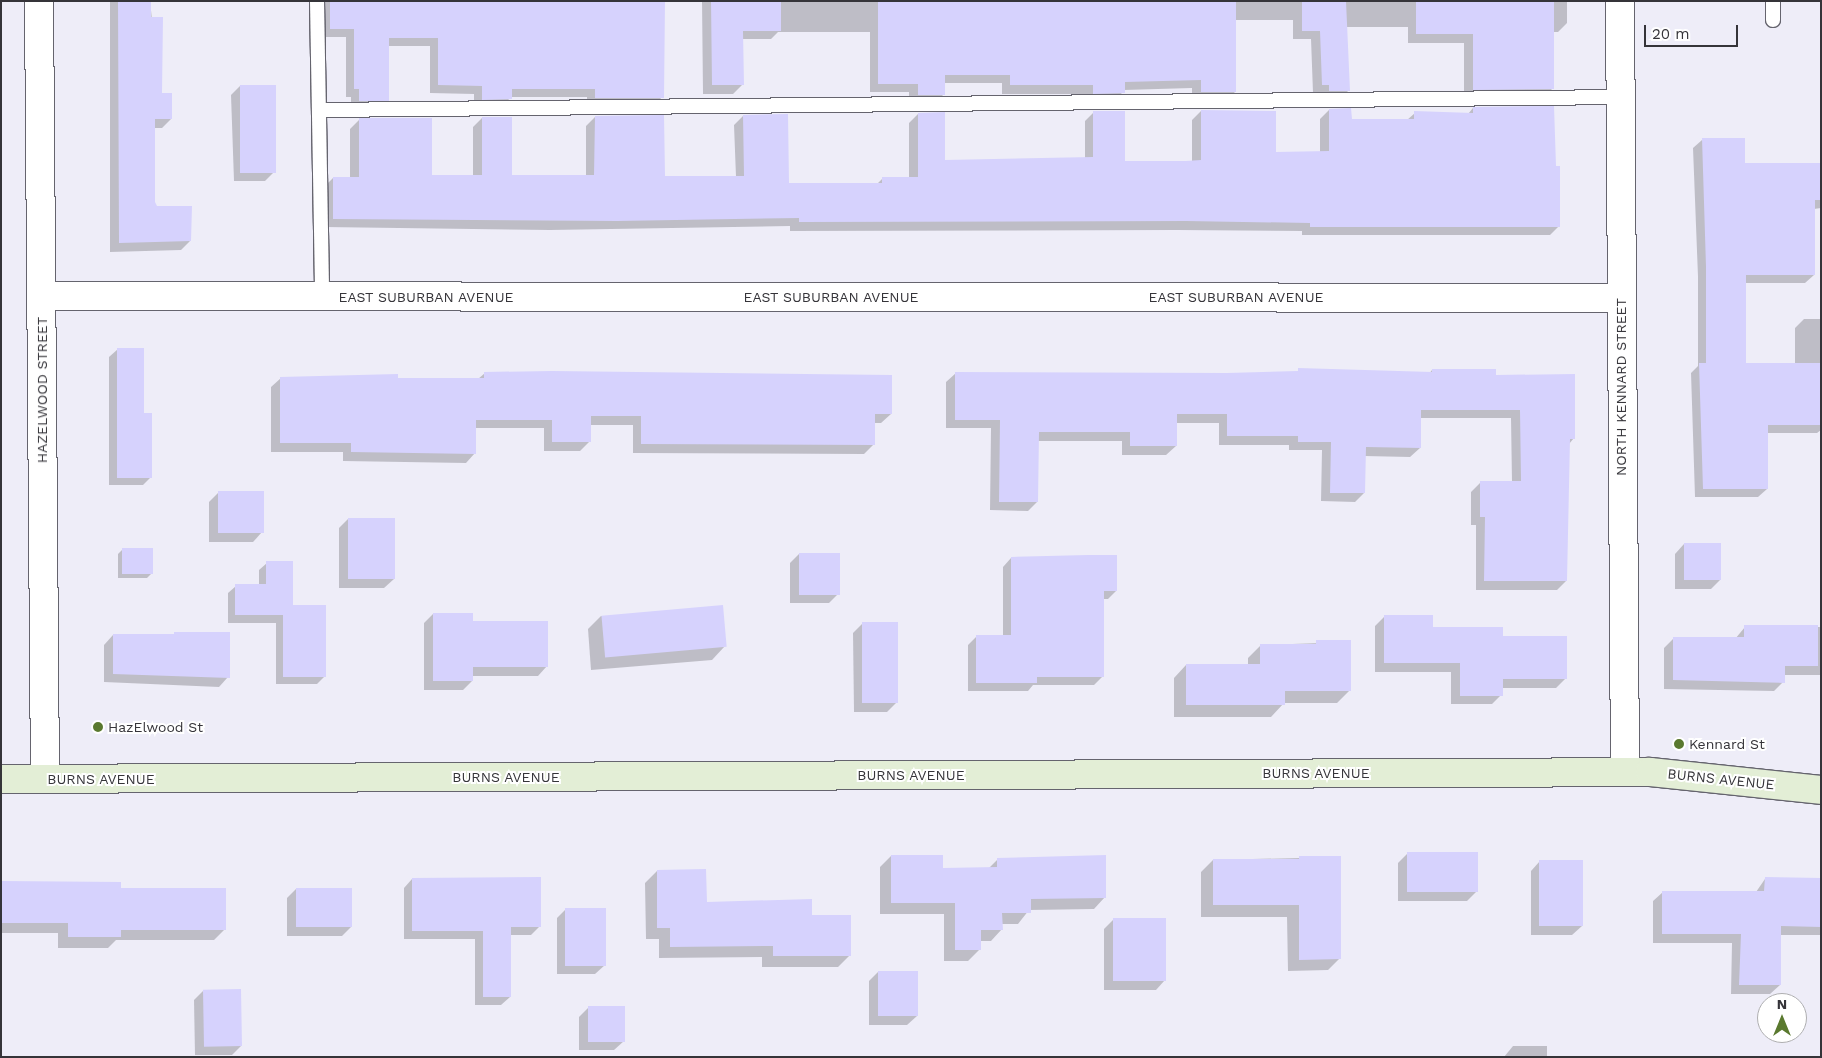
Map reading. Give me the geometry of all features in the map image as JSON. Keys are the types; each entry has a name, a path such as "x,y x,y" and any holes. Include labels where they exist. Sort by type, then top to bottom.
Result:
{"street":[{"name":"HAZELWOOD STREET","path":"39,1 45,779"},
{"name":"NORTH KENNARD STREET","path":"1620,1 1620,298 1624,772"},
{"name":"EAST SUBURBAN AVENUE","path":"41,296 1620,298"},
{"name":"BURNS AVENUE","path":"1,779 1624,772 1821,790"}],"lane":[{"path":"317,1 322,296"},
{"path":"1772,1 1773,20"},
{"path":"319,110 1620,97"}],"building":[{"path":"118,1 151,1 151,17 163,17 162,93 172,93 172,119 155,119 155,202 157,206 192,206 191,241 119,243"},
{"path":"330,1 665,1 664,98 595,98 595,89 512,89 512,99 482,100 482,86 438,85 438,38 389,38 389,101 359,101 359,89 354,89 354,29 330,29"},
{"path":"711,1 781,1 781,31 743,31 744,85 712,85"},
{"path":"878,1 1236,1 1236,92 1201,92 1201,80 1125,82 1125,93 1093,94 1093,85 1010,85 1010,75 945,75 945,95 918,95 918,84 878,84"},
{"path":"1302,1 1346,1 1350,91 1329,91 1329,85 1322,85 1320,31 1302,31"},
{"path":"1416,1 1554,1 1554,89 1473,90 1473,34 1416,34"},
{"path":"240,85 276,85 276,173 240,173"},
{"path":"1554,106 1556,166 1560,166 1560,227 1310,227 1310,223 1186,221 799,222 799,218 617,221 333,219 333,177 359,177 359,118 432,118 432,175 482,175 482,117 512,117 512,175 594,175 595,116 664,115 665,176 744,176 743,115 788,114 789,183 882,183 882,177 918,177 918,113 945,112 945,160 1093,157 1093,111 1125,111 1125,161 1186,161 1201,160 1201,110 1276,111 1276,152 1329,151 1329,109 1351,108 1352,119 1414,119 1414,111 1473,113 1473,107"},
{"path":"1702,138 1745,138 1745,163 1821,163 1821,200 1815,200 1815,275 1746,275 1746,363 1821,363 1821,425 1768,425 1768,489 1703,489 1699,363 1706,363 1706,267"},
{"path":"117,348 144,348 144,413 152,413 152,478 117,478"},
{"path":"1298,368 1432,372 1432,369 1496,369 1496,375 1575,374 1575,439 1570,439 1567,581 1484,581 1485,517 1480,517 1480,481 1521,481 1520,410 1421,410 1421,448 1366,447 1365,493 1330,493 1331,442 1298,442 1298,436 1227,436 1227,414 1177,414 1177,446 1130,446 1130,432 1039,432 1038,502 999,502 1000,420 955,420 955,372 1227,373 1298,371"},
{"path":"484,372 892,375 892,414 875,414 875,445 641,444 641,416 591,416 591,442 552,442 552,420 476,420 476,454 351,452 351,443 280,443 280,377 398,374 398,378 484,378"},
{"path":"218,491 264,491 264,533 218,533"},
{"path":"348,518 395,518 395,579 348,579"},
{"path":"1684,543 1721,543 1721,580 1684,580"},
{"path":"122,548 153,548 153,574 122,574"},
{"path":"799,553 840,553 840,595 799,595"},
{"path":"1117,555 1117,591 1104,591 1104,677 1037,677 1037,683 976,683 976,635 1011,635 1011,557"},
{"path":"266,561 293,561 293,605 326,605 326,677 283,677 283,615 235,615 235,584 266,584"},
{"path":"723,605 727,647 605,657 601,616"},
{"path":"433,613 473,613 473,621 548,621 548,667 473,667 473,681 433,681"},
{"path":"1384,615 1433,615 1433,627 1503,627 1503,636 1567,636 1567,679 1503,679 1503,696 1460,696 1460,663 1384,663"},
{"path":"862,622 898,622 898,703 862,703"},
{"path":"1744,625 1818,625 1818,666 1785,666 1785,683 1673,680 1673,637 1744,637"},
{"path":"174,632 230,632 230,678 113,674 113,634 174,634"},
{"path":"1316,640 1351,640 1351,691 1285,691 1285,705 1186,705 1186,664 1260,664 1260,644 1316,644"},
{"path":"1407,852 1478,852 1478,892 1407,892"},
{"path":"891,855 943,855 943,868 997,867 997,858 1106,855 1106,898 1031,899 1031,913 1002,913 1003,930 981,930 981,950 955,950 955,903 891,903"},
{"path":"1299,856 1341,856 1341,959 1299,960 1299,905 1213,905 1213,859 1299,859"},
{"path":"1539,860 1583,860 1583,926 1539,926"},
{"path":"706,869 707,902 812,899 812,915 851,915 851,956 773,956 773,946 670,947 670,928 657,928 657,870"},
{"path":"541,877 541,927 511,927 511,997 483,997 483,931 412,931 412,878"},
{"path":"1765,877 1821,878 1821,927 1781,926 1781,985 1739,985 1741,934 1662,934 1662,891 1764,891"},
{"path":"1,881 121,882 121,888 226,888 226,930 121,930 121,937 68,937 68,923 1,923"},
{"path":"296,888 352,888 352,927 296,927"},
{"path":"565,908 606,908 606,966 565,966"},
{"path":"1113,918 1166,918 1166,981 1113,981"},
{"path":"878,971 918,971 918,1016 878,1016"},
{"path":"241,989 242,1046 204,1047 203,990"},
{"path":"588,1006 625,1006 625,1042 588,1042"}],"place":[{"name":"HazElwood St","path":"98,727"},
{"name":"Kennard St","path":"1679,744"}]}
